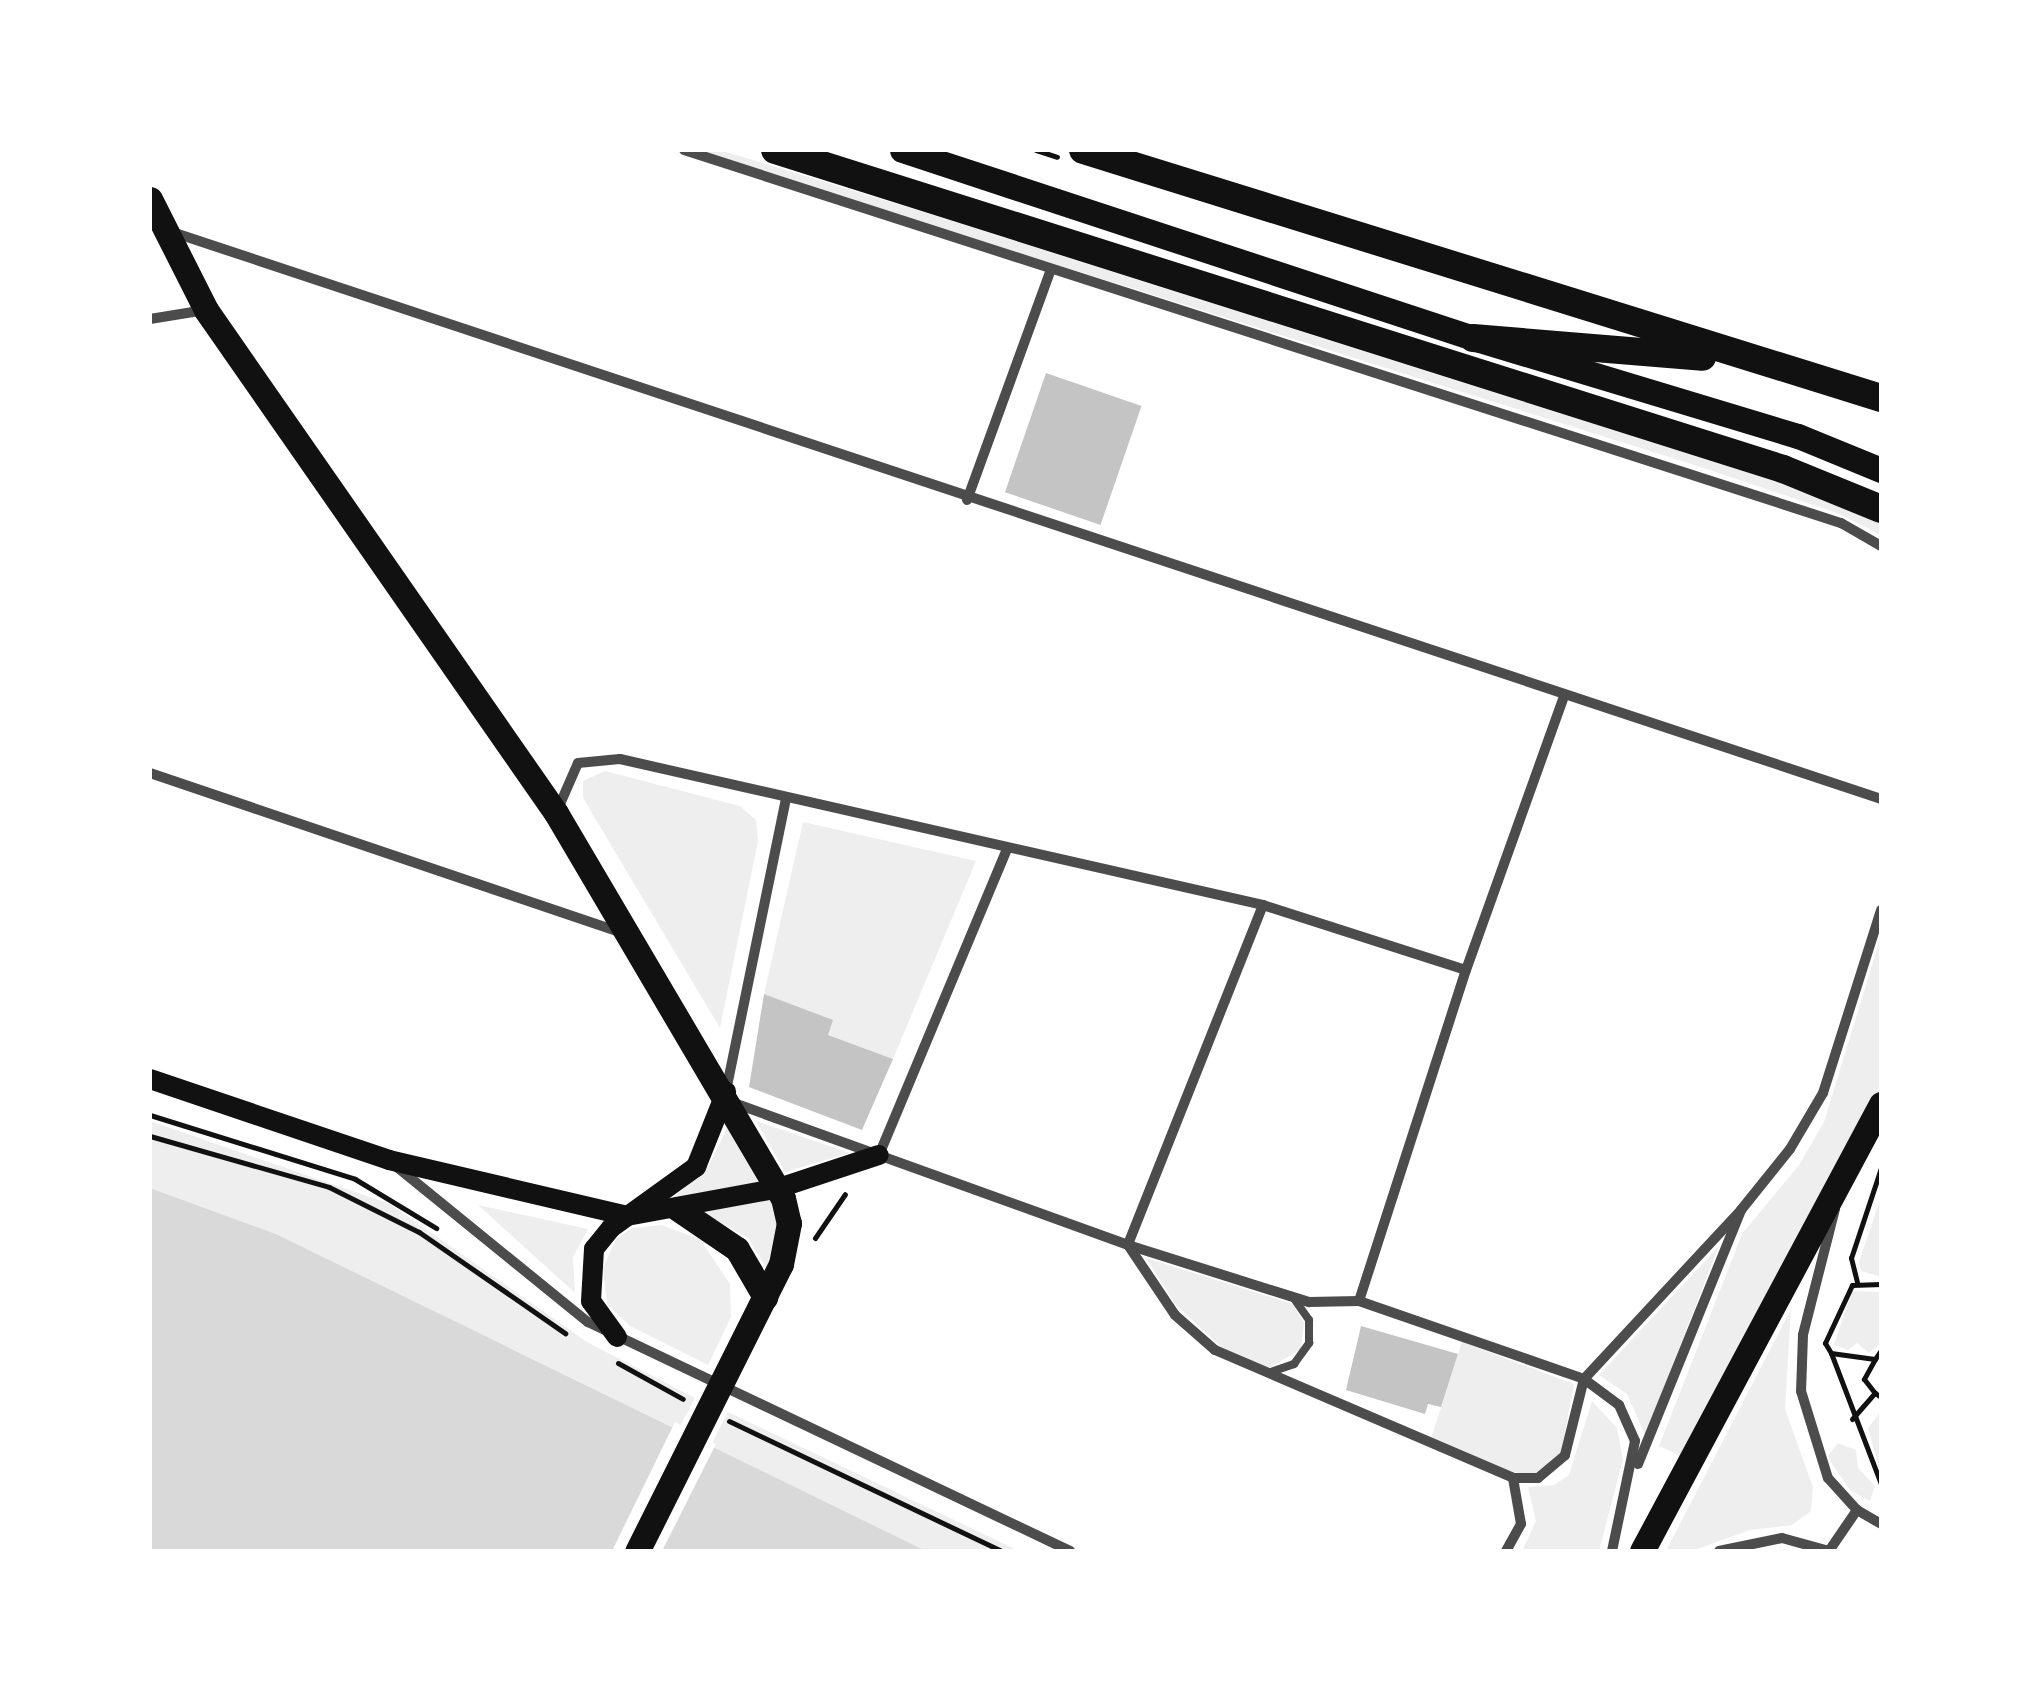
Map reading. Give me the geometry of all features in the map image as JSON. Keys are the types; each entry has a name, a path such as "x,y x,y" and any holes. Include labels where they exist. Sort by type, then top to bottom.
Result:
{"highway":[{"path":"775,150 1783,469 1881,509"},
{"path":"1083,150 1881,398"},
{"path":"1473,338 1754,361"}],"main road":[{"path":"902,150 1473,338 1798,436 1881,470"},
{"path":"150,199 206,310 556,814 730,1097 779,1188 788,1238 760,1308 637,1551"},
{"path":"150,1083 178,1088 389,1160 627,1216 779,1188 878,1155"},
{"path":"617,1337 594,1308 588,1271 598,1242 627,1216 696,1167 730,1097"},
{"path":"1642,1551 1881,1104"},
{"path":"678,1209 737,1249 760,1308"}],"street":[{"path":"684,150 1841,523 1881,546"},
{"path":"164,229 968,500 1881,799"},
{"path":"968,500 1051,269"},
{"path":"150,319 206,310"},
{"path":"1358,1301 1466,970 1565,694"},
{"path":"556,814 568,774 592,757 1263,905 1466,970"},
{"path":"150,773 629,936"},
{"path":"786,798 730,1097 1128,1246 1293,1297 1358,1301 1584,1379 1630,1421 1632,1479"},
{"path":"878,1155 1007,849"},
{"path":"1128,1246 1263,905"},
{"path":"1128,1246 1193,1334 1265,1374 1512,1478 1538,1478 1559,1465 1584,1379 1741,1210 1818,1104 1881,910"},
{"path":"389,1160 576,1314 617,1337 1070,1551"},
{"path":"1844,1177 1800,1362 1817,1453 1828,1478 1857,1510 1881,1524"},
{"path":"1612,1551 1632,1479 1741,1210"},
{"path":"1506,1551 1521,1524 1512,1478"},
{"path":"1719,1551 1782,1538 1829,1551 1857,1510"}],"lane":[{"path":"1265,1374 1294,1364 1309,1343 1309,1320 1293,1297"}],"path":[{"path":"150,1136 329,1187 420,1232 570,1336"},
{"path":"1881,1168 1852,1258 1857,1282 1825,1343 1881,1484"},
{"path":"809,1252 832,1208 858,1186"},
{"path":"1857,1282 1881,1284"},
{"path":"1852,1419 1878,1395 1864,1383 1881,1350"},
{"path":"1830,1352 1875,1359"},
{"path":"616,1361 708,1411 1001,1551"}],"shaded area":[{"path":"692,150 720,150 910,208 1841,502 1881,521 1881,535 1837,513 1701,467"},
{"path":"605,771 740,806 756,820 758,841 720,1028 583,798 583,781"},
{"path":"803,822 976,861 893,1059 828,1035 832,1020 764,994"},
{"path":"1881,936 1881,1093 1681,1456 1659,1446 1742,1234 1799,1165 1824,1122"},
{"path":"150,1121 390,1204 587,1342 695,1398 678,1430 276,1234 150,1188"},
{"path":"756,1121 850,1153 785,1172"},
{"path":"730,1122 761,1181 666,1204 709,1165"},
{"path":"150,1188 276,1234 926,1551 150,1551"},
{"path":"773,1196 779,1224 770,1274 748,1238 703,1213"},
{"path":"1881,1197 1881,1277 1861,1271 1859,1262"},
{"path":"478,1205 588,1229 573,1257 575,1293"},
{"path":"661,1225 700,1239 730,1284 731,1317 708,1365 630,1326 607,1304 603,1268 616,1239 633,1228"},
{"path":"1719,1246 1645,1435 1627,1394 1599,1375"},
{"path":"1146,1258 1293,1304 1304,1323 1301,1349 1269,1368 1221,1347 1175,1304"},
{"path":"1852,1291 1881,1292 1881,1343 1869,1353 1857,1343 1848,1350 1834,1345"},
{"path":"1791,1309 1785,1409 1813,1487 1811,1511 1792,1525 1750,1530 1692,1551 1666,1551"},
{"path":"1462,1342 1574,1384 1561,1453 1535,1474 1508,1472 1431,1439"},
{"path":"1592,1401 1617,1428 1623,1460 1599,1551 1522,1551 1536,1521 1528,1487 1554,1485 1569,1475"},
{"path":"1881,1411 1881,1475 1868,1428"},
{"path":"728,1412 1019,1551 926,1551 710,1447"},
{"path":"1838,1443 1856,1450 1858,1468 1875,1486 1870,1501 1850,1490 1832,1464 1828,1456"}],"pier":[{"path":"675,1422 716,1444 662,1551 612,1551"}],"building":[{"path":"1046,373 1141,406 1100,525 1005,492"},
{"path":"764,994 833,1020 828,1035 893,1059 862,1130 749,1087"},
{"path":"1361,1326 1458,1354 1441,1407 1428,1404 1425,1414 1346,1390"}]}
